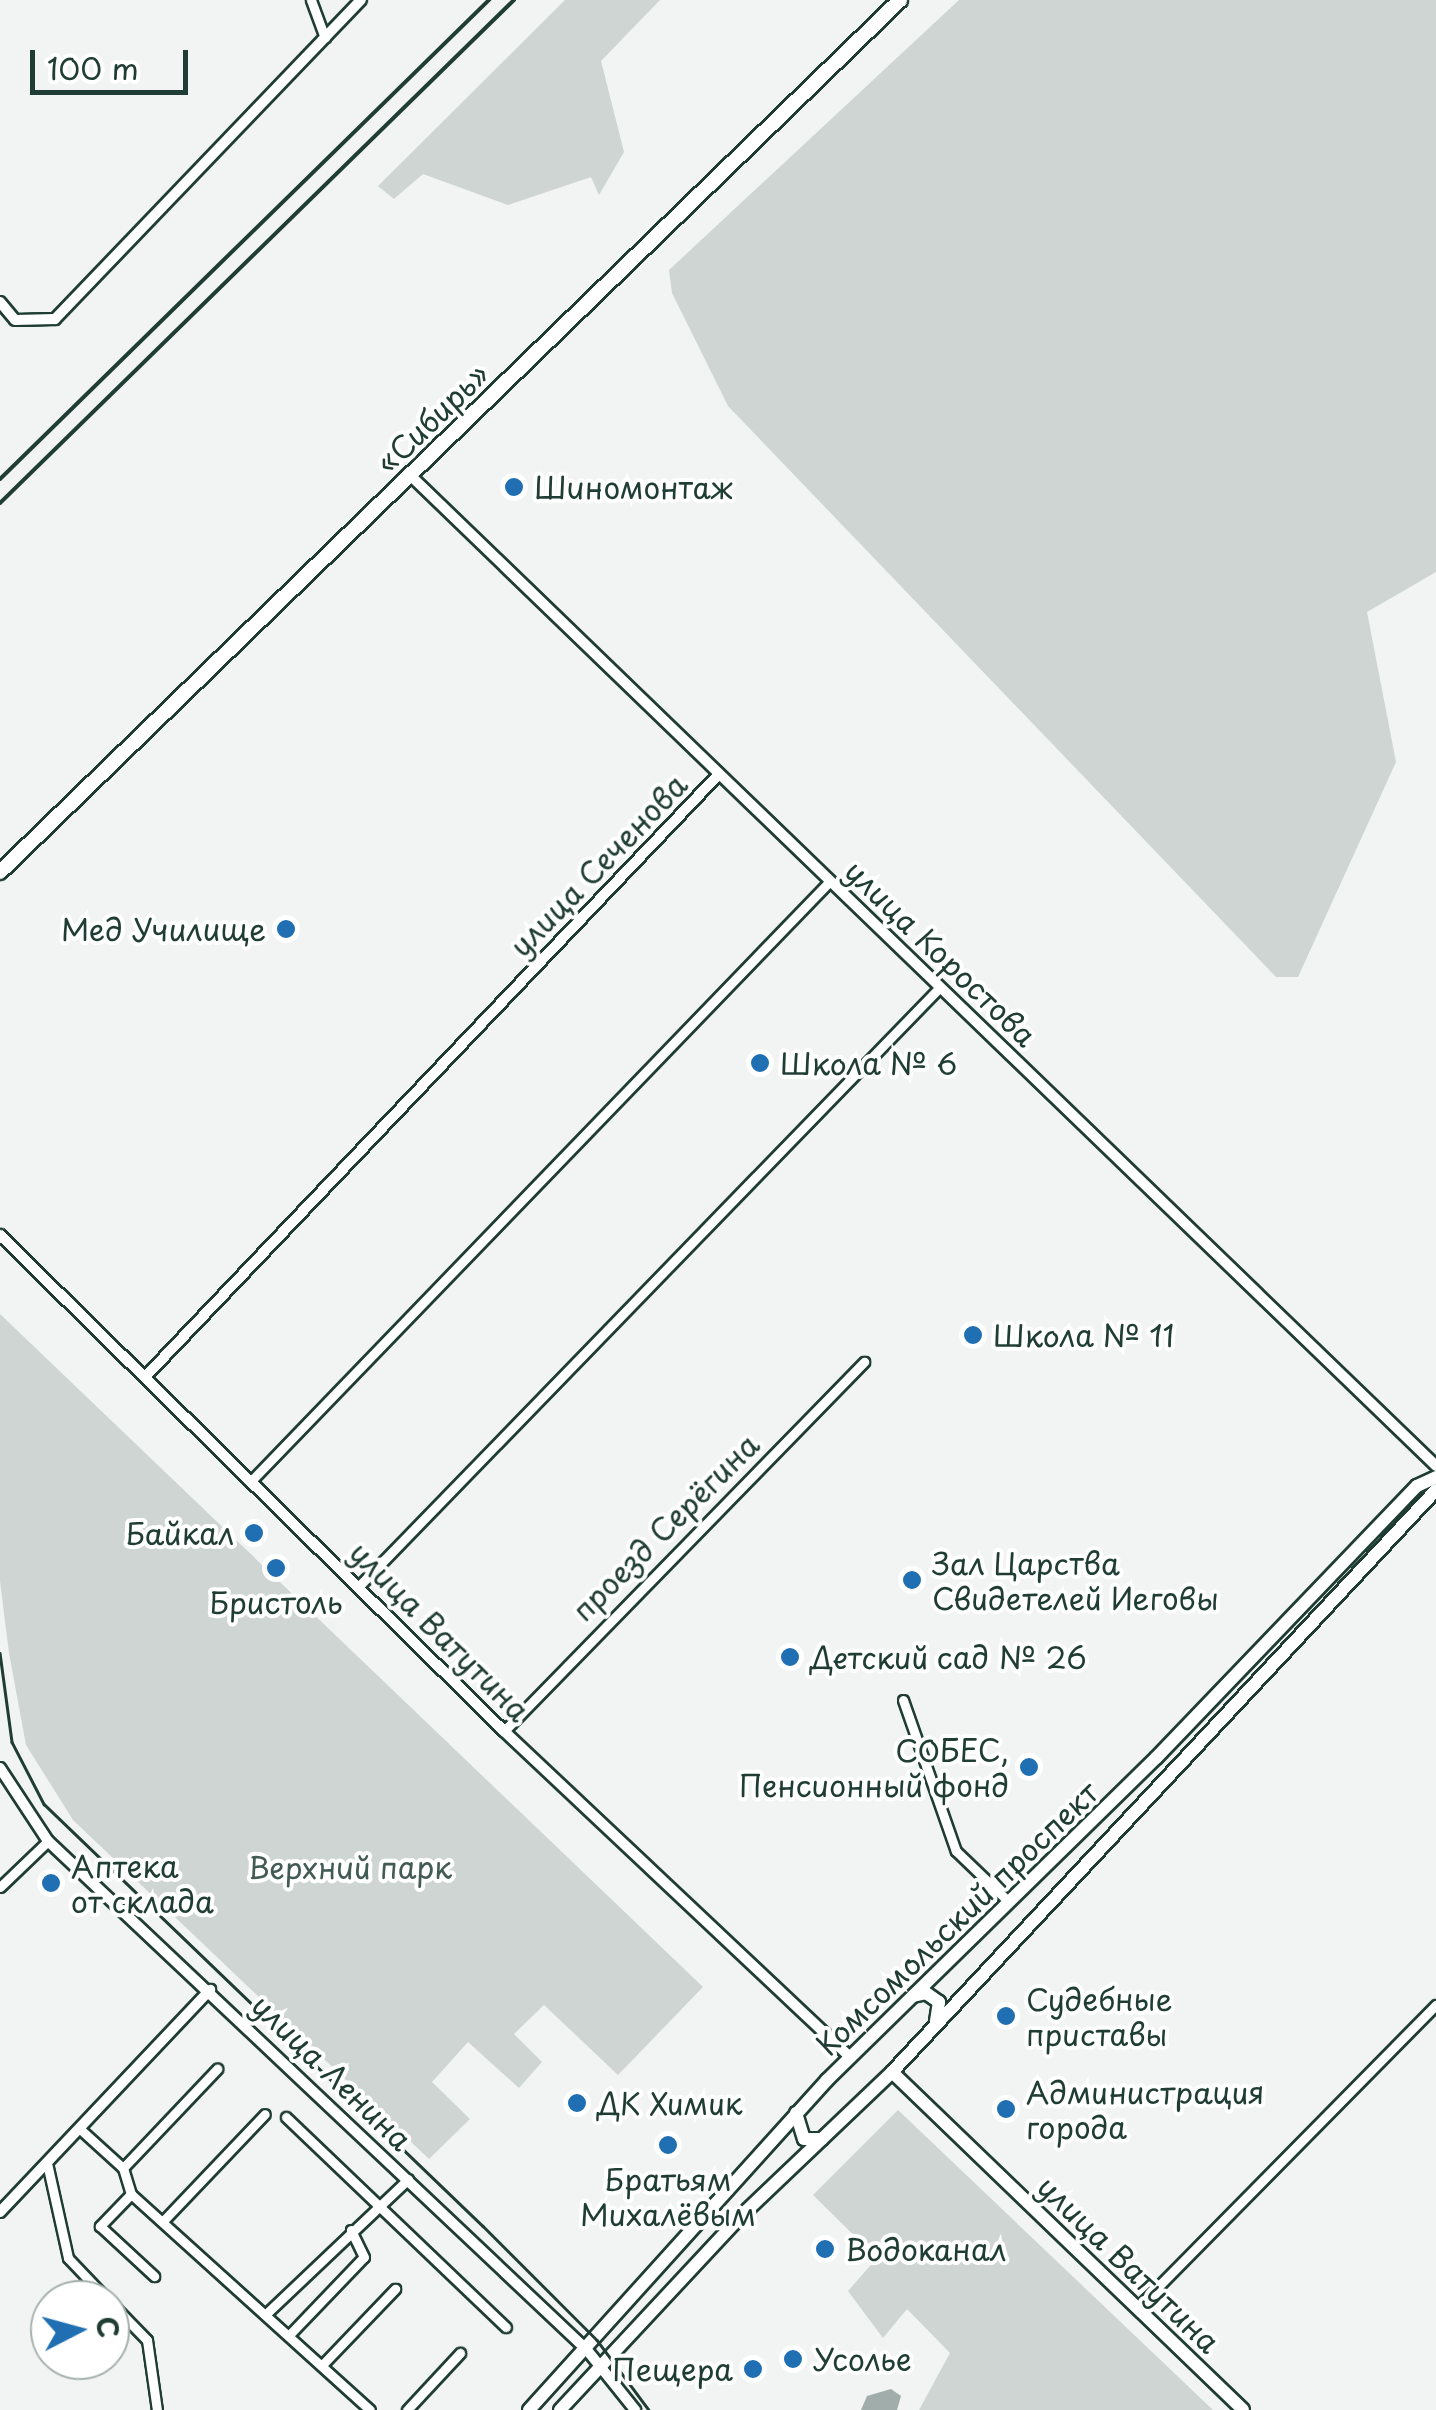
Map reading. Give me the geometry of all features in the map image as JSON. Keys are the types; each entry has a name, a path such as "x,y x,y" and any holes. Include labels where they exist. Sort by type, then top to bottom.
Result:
{"main road":[{"name":"«Сибирь»","path":"0,872 900,0"},
{"name":"Комсомольский проспект","path":"529,2410 587,2350 796,2113 1156,1758 1417,1486 1436,1478"},
{"name":"Комсомольский проспект","path":"560,2410 742,2215 892,2072 1436,1490"},
{"path":"910,1998 932,1995 940,2012 935,2025"},
{"name":"улица Ватутина","path":"892,2072 1244,2410"},
{"path":"796,2113 804,2139 824,2138"}],"street":[{"path":"310,0 325,38"},
{"path":"0,302 15,320 55,319 361,0"},
{"name":"улица Коростова","path":"411,476 1436,1466"},
{"name":"улица Сеченова","path":"145,1376 720,774"},
{"path":"251,1480 830,881"},
{"path":"359,1586 940,987"},
{"name":"улица Ватутина","path":"0,1235 504,1730 850,2058"},
{"name":"проезд Серёгина","path":"504,1730 864,1362"},
{"path":"903,1700 956,1851 1008,1900"},
{"name":"улица Ленина","path":"0,1768 48,1841 587,2350 635,2410"},
{"path":"0,1887 48,1841"},
{"path":"0,2212 210,1990"},
{"path":"1137,2308 1436,2004"},
{"path":"123,2168 218,2069"},
{"path":"164,2220 265,2114"},
{"path":"286,2117 506,2327"},
{"path":"78,2132 123,2168 130,2194 291,2332 370,2410"},
{"path":"47,2163 68,2258 89,2280"},
{"path":"268,2312 408,2179"},
{"path":"130,2194 100,2226 154,2276"},
{"path":"291,2332 364,2257 350,2230"},
{"path":"324,2363 395,2289"},
{"path":"130,2323 147,2340 157,2410"},
{"path":"407,2410 460,2353"}],"green space":[{"path":"565,0 660,0 601,61 624,152 599,195 591,177 508,205 423,174 394,199 378,186"},
{"path":"959,0 1436,0 1436,572 1367,612 1396,762 1298,977 1276,977 728,406 672,293 669,270"},
{"name":"Верхний парк","path":"0,1314 703,1987 618,2075 544,2005 514,2034 542,2062 519,2088 468,2042 432,2082 470,2119 429,2159 73,1820 26,1745 9,1653 0,1581"},
{"path":"898,2110 1213,2410 919,2410 950,2353 907,2309 883,2338 848,2291 877,2258 813,2195"}],"shaded area":[{"path":"891,2389 901,2396 897,2410 861,2410 867,2396"}],"tram line":[{"path":"0,1653 12,1742 44,1804 597,2340 649,2410"}],"railway":[{"path":"0,479 489,0"},
{"path":"0,503 514,0"}],"place":[{"name":"Шиномонтаж","path":"514,487"},
{"name":"Мед Училище","path":"286,929"},
{"name":"Школа № 6","path":"760,1063"},
{"name":"Школа № 11","path":"973,1335"},
{"name":"Байкал","path":"254,1533"},
{"name":"Бристоль","path":"276,1568"},
{"name":"Зал Царства Свидетелей Иеговы","path":"912,1580"},
{"name":"Детский сад № 26","path":"790,1657"},
{"name":"СОБЕС, Пенсионный фонд","path":"1029,1767"},
{"name":"Аптека от склада","path":"51,1883"},
{"name":"Судебные приставы","path":"1006,2016"},
{"name":"ДК Химик","path":"577,2103"},
{"name":"Администрация города","path":"1006,2109"},
{"name":"Братьям Михалёвым","path":"668,2145"},
{"name":"Водоканал","path":"825,2249"},
{"name":"Усолье","path":"793,2359"},
{"name":"Пещера","path":"753,2369"}]}
